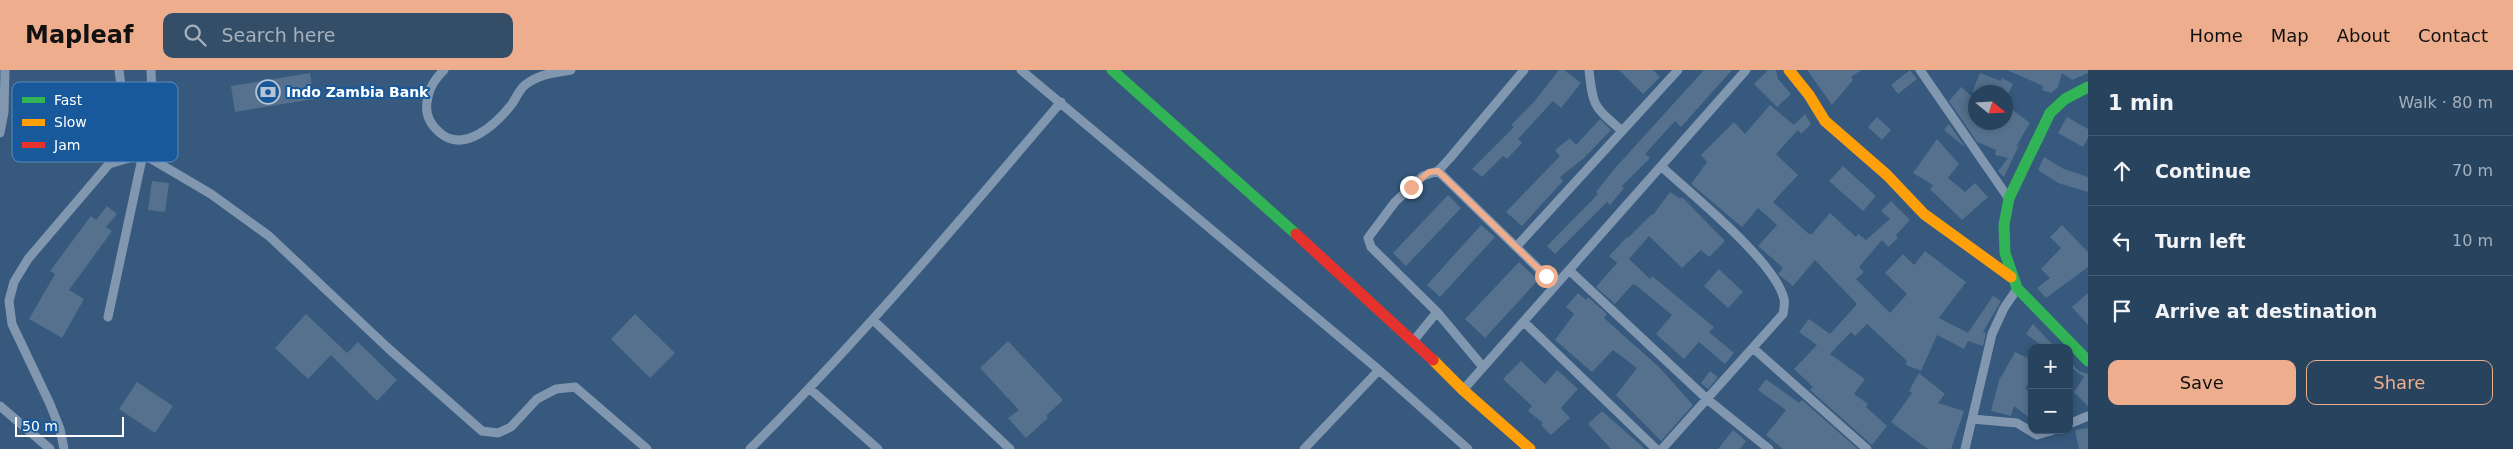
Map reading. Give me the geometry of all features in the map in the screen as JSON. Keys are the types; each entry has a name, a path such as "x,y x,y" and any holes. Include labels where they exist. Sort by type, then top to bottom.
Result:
{"street":[{"path":"1112,70 1414,340 1462,390 1530,449"},
{"path":"1789,70 1809,95 1825,121 1887,175 1924,214 1959,241 2011,276"},
{"path":"2088,87 2065,99 2050,113 2009,198 2004,226 2005,253 2011,276 2017,288 2088,361"}],"lane":[{"path":"0,133 4,112 5,70"},
{"path":"444,70 430,86 426,105 430,124 443,136 462,140 479,136 510,105 524,86 540,75 571,70"},
{"path":"1021,70 1379,370 1468,449"},
{"path":"1483,367 1437,312 1371,247 1368,238 1395,202 1423,176 1429,172 1438,171 1524,70"},
{"path":"1588,70 1594,104 1622,131"},
{"path":"1516,247 1678,70"},
{"path":"1462,390 1570,271 1746,70"},
{"path":"1920,70 2009,198"},
{"path":"750,449 810,389 873,320 1061,102"},
{"path":"64,449 60,429 50,404 12,324 9,301 14,282 28,259 109,164 116,162"},
{"path":"108,317 141,162"},
{"path":"157,162 211,194 270,236 389,349 482,431 498,434 511,427 537,400 556,389 575,387 647,449"},
{"path":"1662,167 1757,256 1784,297 1783,314 1662,449"},
{"path":"1438,171 1546,276"},
{"path":"1570,271 1707,399 1769,449"},
{"path":"1965,449 1992,334 2004,308 2017,288"},
{"path":"1414,340 1437,312"},
{"path":"873,320 1010,449"},
{"path":"1524,322 1656,449"},
{"path":"1753,348 1866,449"},
{"path":"1304,449 1379,370"},
{"path":"810,389 878,449"},
{"path":"0,406 50,449"},
{"path":"2073,422 2088,416"},
{"path":"1972,419 2018,423 2028,429"}],"building":[{"path":"1559,70 1564,70 1581,83 1561,108 1553,101 1518,139 1522,143 1507,159 1503,156 1482,177 1472,169 1514,127 1511,125 1533,103"},
{"path":"1619,70 1653,70 1660,77 1643,94"},
{"path":"1704,70 1732,70 1681,127 1675,121 1645,154 1650,158 1622,186 1624,188 1610,205 1607,202 1555,254 1547,246 1598,194 1596,192 1616,167"},
{"path":"1768,70 1776,70 1778,79 1791,94 1777,107 1754,84"},
{"path":"1807,70 1861,70 1851,77 1853,80 1832,105"},
{"path":"1910,70 1917,79 1898,94 1891,85"},
{"path":"2007,70 2088,70 2088,73 2072,80 2062,73 2058,87 2051,93 2042,90 2043,86"},
{"path":"310,73 314,99 235,112 231,86"},
{"path":"1980,73 2001,81 2002,78 2013,84 2012,85 1975,85"},
{"path":"1961,87 1968,93 1968,129 1949,101"},
{"path":"1770,105 1794,125 1805,114 1811,124 1801,134 1798,130 1776,154 1798,175 1773,202 1809,234 1812,234 1830,213 1856,237 1858,234 1866,240 1890,219 1881,211 1891,201 1910,220 1896,235 1898,238 1888,247 1882,240 1859,267 1864,272 1856,279 1890,313 1907,294 1885,273 1903,254 1914,265 1925,251 1966,282 1939,318 1968,333 1993,296 2001,301 1983,332 1986,333 1983,346 1968,341 1964,349 1937,335 1921,371 1906,365 1907,361 1867,324 1855,336 1851,332 1830,354 1865,379 1854,394 1868,404 1866,407 1887,426 1872,445 1810,390 1813,387 1794,369 1817,345 1799,332 1809,319 1830,334 1857,304 1815,260 1793,286 1778,274 1783,268 1758,246 1777,225 1758,208 1742,227 1691,184 1707,162 1701,155 1734,122 1745,134"},
{"path":"2013,110 2030,123 2015,148 2020,143 2004,177 1998,171 2008,158 1995,155 1996,150 1977,142 1969,130 2013,130"},
{"path":"1877,117 1891,130 1882,140 1868,127"},
{"path":"2067,117 2088,129 2088,138 2083,147 2058,133"},
{"path":"1600,119 1611,130 1584,158 1560,177 1563,181 1522,226 1506,212 1560,156 1555,150 1570,138 1576,145"},
{"path":"1949,124 1965,147 1944,130"},
{"path":"1937,139 1959,164 1948,178 1965,192 1975,183 1988,197 1962,220 1930,189 1933,185 1913,173"},
{"path":"2044,157 2064,169 2088,177 2088,192 2058,183 2038,170"},
{"path":"1843,166 1876,196 1863,211 1829,181"},
{"path":"152,181 169,183 165,212 148,210"},
{"path":"1670,192 1680,199 1682,197 1725,241 1709,257 1701,250 1682,268 1649,236 1629,259 1650,279 1652,276 1714,327 1709,332 1734,353 1725,364 1699,342 1684,359 1656,334 1672,315 1637,286 1633,284 1615,304 1596,287 1617,263 1609,256 1627,237 1653,215"},
{"path":"1448,195 1461,208 1406,266 1393,253"},
{"path":"107,206 117,214 106,227 112,231 69,290 84,299 62,338 29,319 55,274 50,271 91,216 96,220"},
{"path":"1481,225 1495,237 1440,297 1427,285"},
{"path":"2062,225 2088,252 2088,267 2046,298 2037,288 2050,278 2041,269 2061,248 2050,237"},
{"path":"1519,262 1538,280 1485,338 1465,319"},
{"path":"1719,269 1743,292 1728,308 1704,286"},
{"path":"1578,293 1586,300 1588,297 1607,314 1604,318 1659,367 1693,405 1661,441 1616,395 1637,368 1613,350 1592,372 1555,340 1574,314 1566,307"},
{"path":"2088,293 2088,325 2072,307"},
{"path":"306,314 347,353 358,342 397,380 377,401 331,355 308,379 275,348"},
{"path":"635,314 675,353 650,378 611,339"},
{"path":"2033,324 2052,344 2040,344 2026,334"},
{"path":"1008,341 1063,400 1046,416 1048,418 1026,438 1008,418 1019,410 980,368"},
{"path":"2015,352 2028,358 2028,384 2025,389 2028,391 2028,417 2014,406 2011,416 1991,411 2001,377"},
{"path":"1521,361 1545,384 1557,370 1578,389 1561,408 1570,418 1551,435 1541,425 1543,423 1528,411 1532,406 1503,379"},
{"path":"2073,365 2079,371 2088,374 2088,406 2074,392 2084,377 2073,369"},
{"path":"1710,371 1718,377 1708,389 1701,383"},
{"path":"1919,373 1945,394 1938,403 1964,411 1951,449 1928,449 1891,422 1912,393 1909,391"},
{"path":"1766,379 1799,403 1802,400 1858,449 1783,449 1766,435 1786,410 1758,390"},
{"path":"137,382 173,406 155,433 119,409"},
{"path":"1602,411 1645,449 1611,449 1588,424"},
{"path":"2088,428 2088,449 2079,449 2075,430"},
{"path":"1733,430 1746,441 1740,449 1718,449"}],"traffic: fast":[{"path":"1112,70 1296,234"},
{"path":"2088,87 2065,99 2050,113 2009,198 2004,225 2005,253 2017,288 2088,361"}],"traffic: slow":[{"path":"1789,70 1809,95 1825,121 1887,175 1924,214 2011,277"},
{"path":"1433,360 1463,390 1530,449"}],"traffic: jam":[{"path":"1296,234 1433,360"}],"place":[{"name":"Indo Zambia Bank","path":"268,92"}],"route":[{"path":"1411,187 1429,172 1438,171 1448,183 1546,276"}]}
